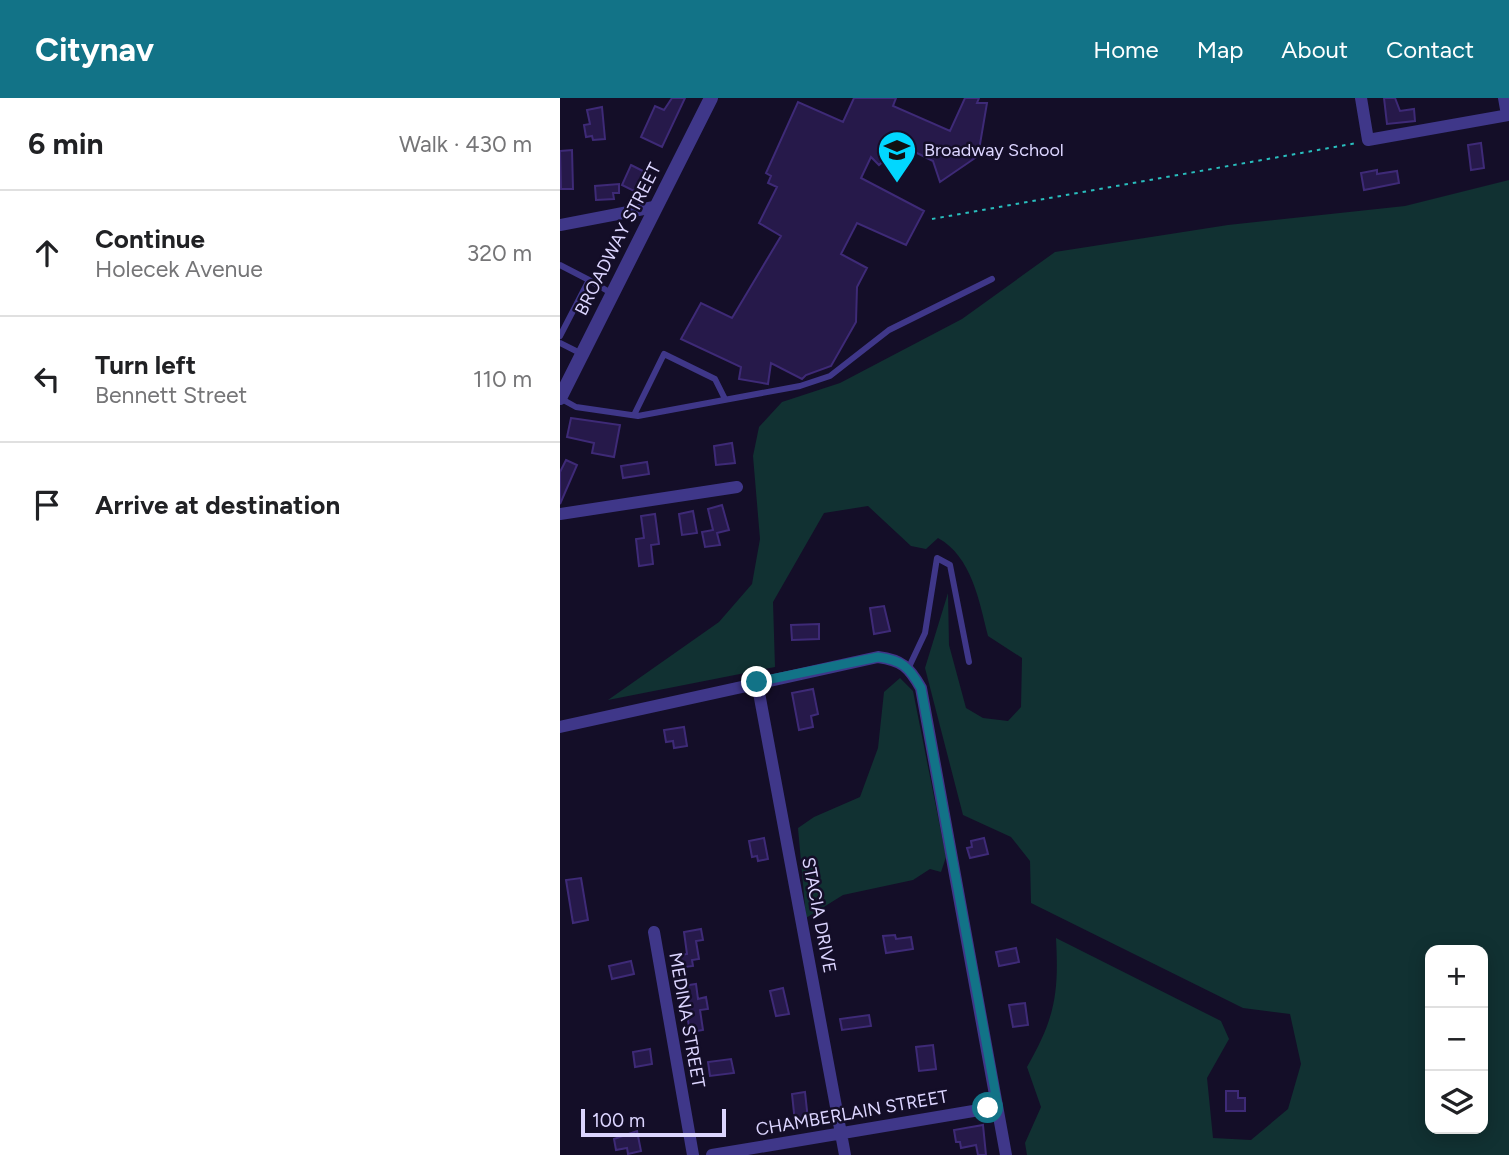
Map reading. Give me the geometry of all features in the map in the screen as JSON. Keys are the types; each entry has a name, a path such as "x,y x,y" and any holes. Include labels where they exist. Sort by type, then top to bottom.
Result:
{"street":[{"name":"BROADWAY STREET","path":"560,398 711,98"},
{"path":"1361,98 1368,141 1508,115 1504,98"},
{"path":"560,225 654,207"},
{"path":"560,514 737,486"},
{"path":"560,727 878,657 897,660 909,667 921,688 1006,1155"},
{"name":"STACIA DRIVE","path":"757,682 845,1155"},
{"name":"MEDINA STREET","path":"654,932 693,1155"},
{"name":"CHAMBERLAIN STREET","path":"712,1155 998,1107"}],"lane":[{"path":"560,265 611,293"},
{"path":"560,398 576,407 634,415 667,412 800,386 830,376 889,330 992,279"},
{"path":"560,336 589,280"},
{"path":"560,343 582,354"},
{"path":"634,415 664,354 715,379 725,399"},
{"path":"909,667 925,633 937,558 950,565 970,662"}],"path":[{"path":"932,219 1368,141"}],"green space":[{"path":"1509,180 1509,1155 1027,1155 1025,1143 1041,1107 1027,1067 1044,1034 1053,1005 1057,975 1056,938 1221,1021 1229,1039 1207,1078 1213,1138 1251,1140 1288,1109 1301,1064 1290,1014 1243,1008 1031,903 1030,861 1011,837 963,815 925,668 948,593 949,645 966,708 983,718 1008,721 1021,707 1022,658 988,636 966,568 950,546 938,538 926,549 911,546 868,506 824,513 773,602 775,667 608,700 719,622 752,584 760,539 753,456 759,427 782,402 840,383 962,319 1055,252 1228,225 1405,206"},
{"path":"900,678 913,691 946,857 941,872 930,869 913,880 843,895 806,918 798,828 814,817 860,797 878,748 884,692"}],"building":[{"path":"672,98 685,98 662,147 641,137 655,106 664,110"},
{"path":"854,98 896,98 893,106 950,131 965,98 979,98 977,103 987,103 978,156 940,182 933,161 901,145 879,165 871,157 861,178 924,211 906,245 857,223 841,254 867,268 857,287 856,322 831,366 802,379 771,363 768,384 739,379 741,367 681,339 701,303 732,318 781,236 759,223 777,187 768,183 771,176 766,173 798,102 843,122"},
{"path":"1384,98 1395,98 1400,111 1414,109 1415,121 1387,124"},
{"path":"602,107 605,139 593,140 592,136 586,137 584,125 590,124 587,110"},
{"path":"1481,143 1484,168 1471,170 1468,145"},
{"path":"572,150 573,189 561,189 560,151"},
{"path":"631,165 649,174 640,194 622,185"},
{"path":"1377,170 1377,174 1397,171 1399,183 1364,190 1361,173"},
{"path":"619,184 619,193 613,193 614,199 596,200 595,186"},
{"path":"571,418 620,425 614,457 592,453 594,443 567,437"},
{"path":"732,443 735,463 716,465 714,446"},
{"path":"566,460 577,465 560,504 560,472"},
{"path":"647,462 649,474 623,478 621,466"},
{"path":"722,505 729,530 717,533 720,545 705,547 702,532 713,530 708,509"},
{"path":"693,511 697,533 682,535 679,514"},
{"path":"655,514 659,544 651,545 653,564 639,566 636,539 644,538 641,516"},
{"path":"884,606 890,631 874,634 870,608"},
{"path":"819,624 819,639 792,640 791,625"},
{"path":"813,689 818,714 811,716 813,727 799,730 792,693"},
{"path":"684,727 687,746 674,748 673,741 666,742 664,730"},
{"path":"764,838 768,859 758,861 757,856 752,857 749,841"},
{"path":"984,838 988,854 970,858 967,848 972,847 971,841"},
{"path":"581,878 588,920 573,923 566,880"},
{"path":"701,929 703,940 696,941 699,959 692,960 693,966 678,968 676,956 687,954 684,932"},
{"path":"895,935 896,939 911,937 913,949 886,953 883,936"},
{"path":"1016,948 1019,962 999,966 996,952"},
{"path":"631,961 634,974 612,979 609,966"},
{"path":"696,984 698,999 706,997 708,1009 700,1010 703,1030 690,1032 682,986"},
{"path":"783,988 789,1014 776,1016 770,991"},
{"path":"1025,1003 1028,1025 1013,1027 1009,1005"},
{"path":"869,1015 871,1026 842,1030 840,1019"},
{"path":"933,1045 936,1069 919,1071 916,1047"},
{"path":"650,1049 652,1064 635,1067 633,1052"},
{"path":"731,1059 734,1073 710,1076 708,1062"},
{"path":"1226,1091 1238,1091 1238,1098 1245,1098 1245,1111 1226,1111"},
{"path":"805,1092 808,1120 795,1122 792,1094"},
{"path":"983,1125 986,1155 978,1155 976,1145 961,1148 960,1142 956,1142 954,1130"},
{"path":"637,1131 641,1151 628,1154 627,1148 616,1150 614,1139"}],"place":[{"name":"Broadway School","path":"897,184"}],"route":[{"path":"757,682 878,657 897,660 909,667 921,688 998,1107 988,1108"}]}
